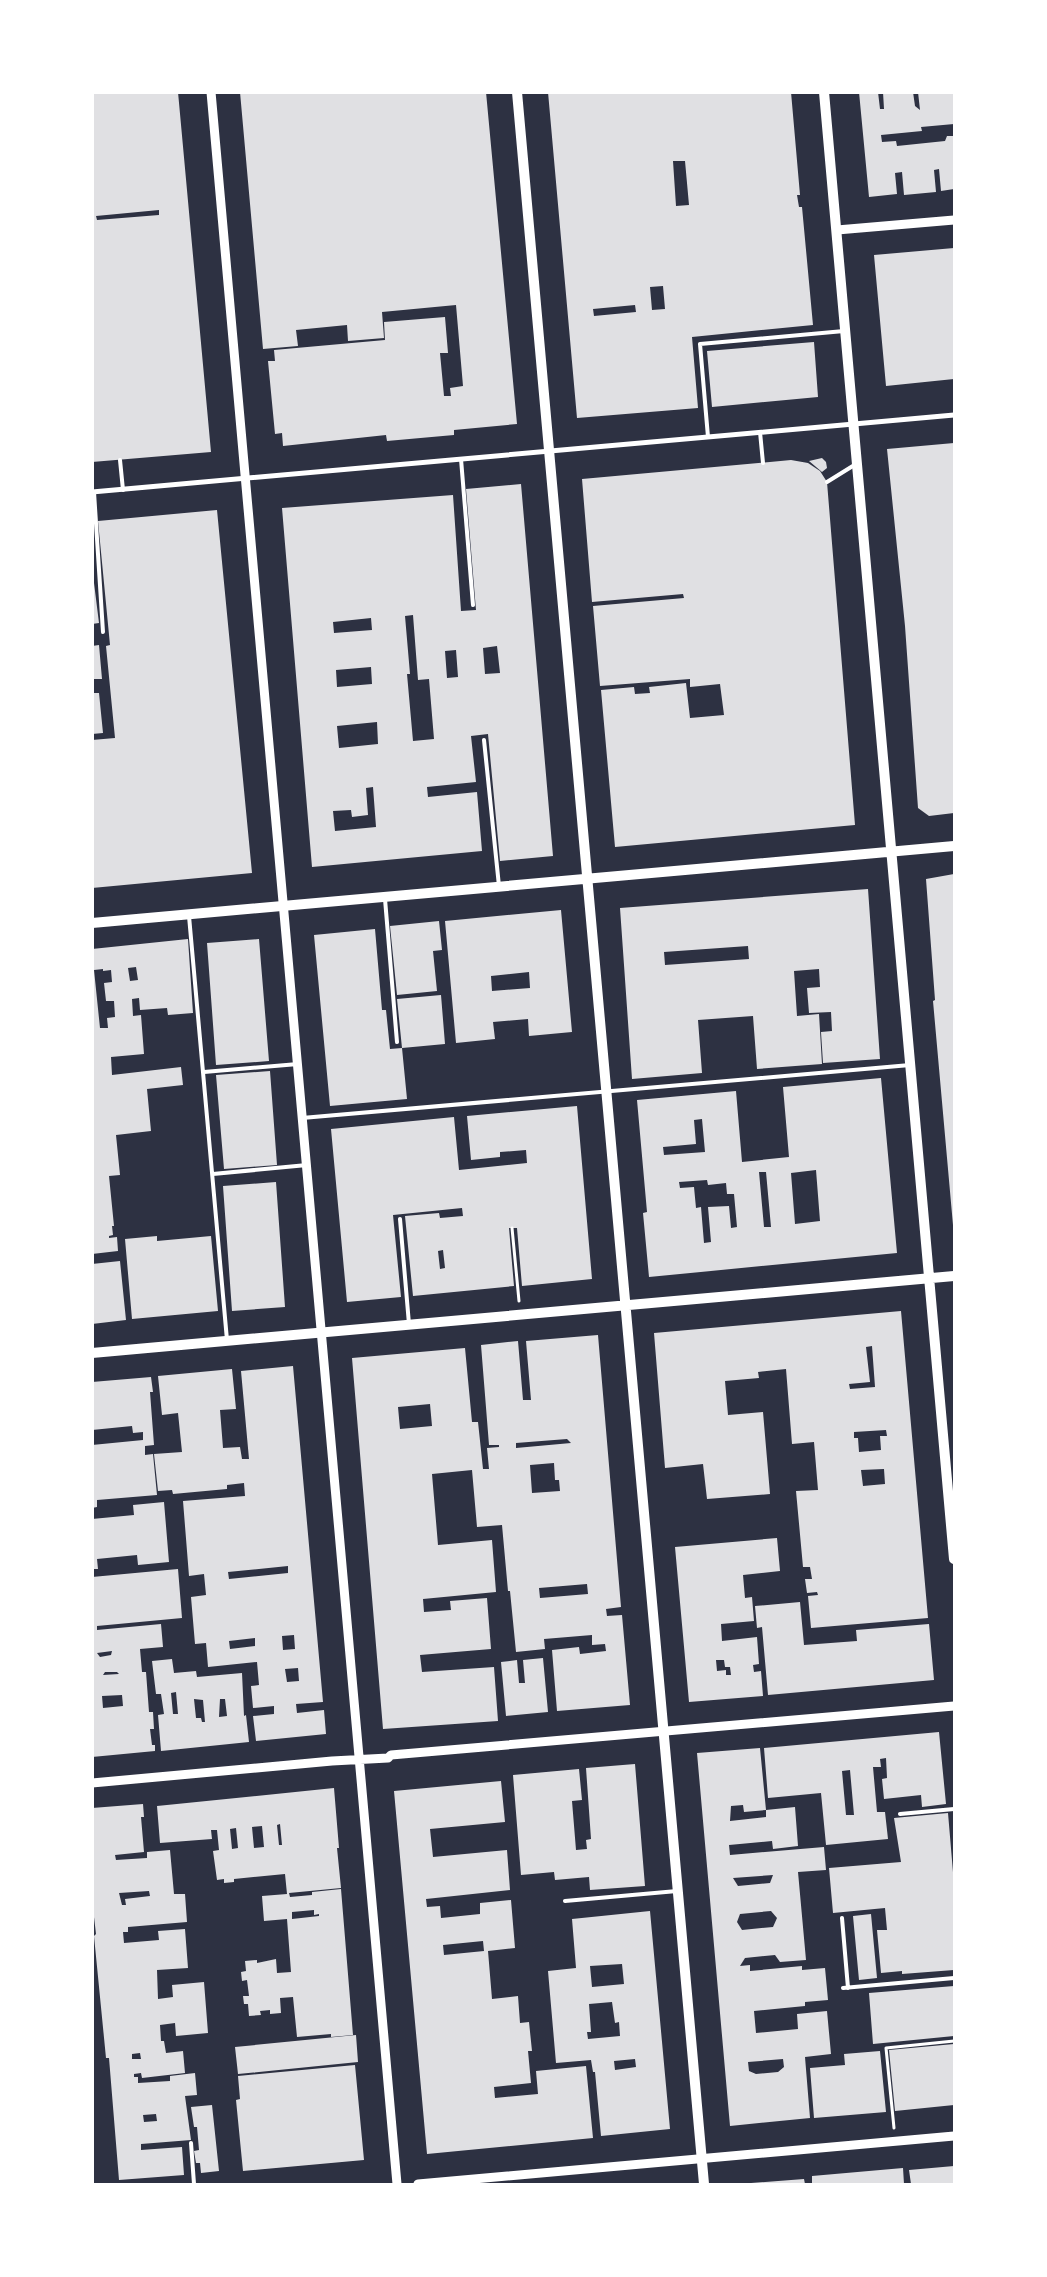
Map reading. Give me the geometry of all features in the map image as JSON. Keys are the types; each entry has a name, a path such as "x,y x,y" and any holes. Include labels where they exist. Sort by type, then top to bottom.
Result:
{"main road":[{"path":"517,92 704,2184"},
{"path":"824,92 855,424 954,1559"},
{"path":"92,923 954,846"},
{"path":"92,1352 954,1276"}],"street":[{"path":"211,92 397,2184"},
{"path":"837,230 954,220"},
{"path":"93,492 954,415"},
{"path":"92,1783 954,1706"},
{"path":"418,2184 954,2136"}],"lane":[{"path":"708,437 700,344 846,330"},
{"path":"760,432 763,463"},
{"path":"461,459 473,605"},
{"path":"120,460 123,490"},
{"path":"826,482 858,462"},
{"path":"93,492 103,632"},
{"path":"484,740 499,886"},
{"path":"385,896 397,1042"},
{"path":"189,914 227,1340"},
{"path":"204,1072 298,1064"},
{"path":"302,1118 911,1065"},
{"path":"213,1174 307,1166"},
{"path":"400,1219 410,1325"},
{"path":"900,1814 954,1809"},
{"path":"565,1900 678,1891"},
{"path":"842,1918 848,1988"},
{"path":"843,1988 954,1978"},
{"path":"191,2143 194,2184"}],"path":[{"path":"512,1228 520,1314"},
{"path":"895,2142 886,2048 954,2041"}],"building":[{"path":"104,92 178,92 211,452 92,462 92,94","holes":["159,210 159,215 97,220 96,216"]},
{"path":"240,92 486,92 517,424 454,430 454,435 387,441 386,435 283,446 282,433 275,434 268,361 275,361 274,350 385,340 384,322 445,317 448,353 440,353 444,396 451,396 450,388 463,386 456,305 382,312 384,338 348,341 347,325 296,330 298,346 263,349"},
{"path":"548,92 791,92 800,195 797,195 799,207 802,207 813,325 692,337 698,408 577,418","holes":["673,161 685,161 689,205 676,206","663,286 665,309 652,310 650,287","635,305 636,312 594,316 593,309"]},
{"path":"859,92 878,92 880,109 884,109 883,92 913,92 915,106 920,110 918,92 954,92 954,124 921,127 922,131 881,135 882,142 896,141 897,146 945,141 947,136 954,136 954,189 941,191 939,169 934,170 936,192 904,195 902,172 895,173 897,194 869,197"},
{"path":"954,248 954,379 886,386 874,255"},
{"path":"814,342 818,397 712,407 707,351"},
{"path":"954,443 954,813 929,816 918,808 905,626 887,449"},
{"path":"822,458 826,462 827,468 822,472 809,461"},
{"path":"791,460 808,463 820,471 827,482 855,825 615,847 601,690 634,687 635,694 650,693 649,687 686,683 690,718 724,715 720,684 690,687 690,679 600,686 593,606 684,598 683,594 592,602 582,479"},
{"path":"521,484 553,856 500,861 488,734 471,736 476,782 427,787 428,797 477,792 482,851 312,867 282,508 453,495 461,611 476,610 466,489","holes":["413,615 418,680 429,679 434,739 413,741 407,674 410,674 405,616","371,618 372,630 334,633 333,622","497,646 500,673 485,674 483,648","456,650 458,677 447,678 445,651","371,667 372,684 337,687 336,670","377,722 378,744 339,748 337,726","373,787 376,827 335,831 333,811 351,810 352,817 368,815 366,788"]},
{"path":"217,510 252,873 92,888 92,740 115,738 106,646 110,645 98,521"},
{"path":"92,567 99,623 92,624"},
{"path":"99,645 102,679 92,679 92,646"},
{"path":"92,693 99,693 103,733 92,734"},
{"path":"954,874 953,1225 933,1001 935,1000 926,879"},
{"path":"868,889 880,1059 823,1063 821,1032 832,1031 831,1012 809,1013 807,988 820,987 819,969 794,971 797,1016 819,1014 822,1064 757,1069 753,1016 698,1020 702,1073 632,1079 620,908","holes":["748,946 749,959 665,965 664,952"]},
{"path":"561,910 572,1032 529,1036 528,1019 493,1022 495,1039 456,1043 445,921","holes":["529,972 530,988 492,991 491,976"]},
{"path":"439,921 442,950 433,951 437,991 397,995 390,926"},
{"path":"375,929 382,1010 386,1010 390,1049 402,1048 407,1099 330,1106 314,935"},
{"path":"188,939 193,1013 168,1015 167,1008 140,1010 139,998 132,999 133,1016 141,1015 144,1054 111,1057 112,1075 181,1067 183,1085 147,1089 151,1131 116,1135 120,1175 109,1176 114,1226 112,1226 113,1235 109,1236 109,1238 117,1237 118,1251 92,1254 92,949","holes":["136,967 138,980 130,981 128,968","103,969 103,971 111,970 112,982 104,983 106,1001 114,1001 115,1017 107,1018 108,1028 100,1028 94,970"]},
{"path":"259,939 269,1061 216,1065 207,943"},
{"path":"441,995 445,1044 402,1048 397,999"},
{"path":"270,1071 277,1165 224,1169 216,1075"},
{"path":"881,1078 897,1253 649,1277 643,1213 647,1212 637,1100 736,1091 742,1162 789,1157 783,1087","holes":["702,1119 705,1152 664,1155 663,1147 696,1144 694,1120","816,1170 820,1221 795,1224 791,1173","759,1172 766,1172 771,1227 764,1227","707,1180 708,1185 726,1183 727,1194 734,1194 737,1227 731,1228 729,1206 708,1207 711,1242 704,1243 701,1207 696,1208 694,1187 680,1188 679,1182"]},
{"path":"577,1106 592,1279 522,1286 517,1228 509,1228 514,1286 413,1296 405,1216 439,1213 440,1218 463,1216 462,1208 393,1215 401,1297 347,1302 331,1129 454,1117 459,1170 527,1163 526,1150 500,1152 500,1157 471,1160 467,1116","holes":["443,1250 445,1268 440,1269 438,1251"]},
{"path":"276,1182 285,1307 232,1311 223,1186"},
{"path":"157,1236 157,1241 211,1236 218,1311 132,1319 125,1239"},
{"path":"120,1261 126,1320 92,1324 92,1264"},
{"path":"901,1311 928,1618 811,1628 808,1596 818,1595 817,1592 807,1593 805,1579 812,1579 810,1567 803,1567 796,1491 818,1490 814,1442 792,1444 786,1369 758,1372 759,1378 725,1381 728,1415 763,1412 770,1494 707,1499 703,1464 665,1468 654,1333","holes":["872,1346 875,1387 850,1389 849,1384 870,1382 866,1347","886,1430 887,1436 880,1436 881,1450 859,1452 858,1438 854,1438 854,1432","884,1469 885,1484 863,1486 861,1470"]},
{"path":"598,1335 621,1607 606,1609 607,1616 622,1615 630,1705 557,1711 552,1650 579,1647 580,1654 606,1651 605,1644 592,1645 592,1635 544,1639 545,1649 516,1652 502,1525 477,1527 472,1470 432,1474 438,1545 492,1540 496,1592 423,1599 424,1612 451,1610 450,1601 487,1598 491,1649 420,1655 422,1672 494,1667 498,1721 383,1729 352,1358 465,1348 472,1422 478,1422 483,1469 489,1469 487,1448 499,1447 499,1445 489,1445 481,1345 518,1341 523,1400 531,1400 526,1341","holes":["430,1404 432,1426 400,1429 398,1407","567,1439 571,1443 516,1448 516,1443","554,1463 555,1480 559,1480 560,1491 532,1493 530,1465","587,1584 588,1594 540,1598 539,1588"]},
{"path":"293,1366 323,1702 296,1704 297,1713 324,1710 326,1734 256,1741 253,1716 274,1714 274,1706 253,1708 251,1686 259,1685 257,1662 208,1667 206,1643 195,1644 191,1597 206,1595 204,1574 189,1576 183,1501 245,1496 244,1483 227,1485 227,1489 173,1494 172,1490 158,1491 154,1454 182,1452 178,1413 162,1415 158,1376 232,1369 236,1409 220,1410 223,1448 240,1447 242,1459 249,1459 241,1371","holes":["288,1566 288,1573 229,1579 228,1572","294,1635 295,1649 283,1650 282,1636","255,1638 255,1646 230,1649 229,1641","298,1668 299,1681 287,1682 285,1669"]},
{"path":"151,1377 153,1392 150,1392 154,1445 145,1446 145,1455 153,1454 157,1495 97,1500 97,1507 92,1508 92,1445 143,1440 143,1432 133,1433 132,1426 92,1430 92,1382"},
{"path":"164,1502 169,1562 138,1565 137,1555 97,1559 98,1569 92,1569 92,1519 134,1515 133,1505"},
{"path":"777,1538 780,1571 743,1575 745,1598 752,1597 754,1621 721,1624 722,1641 757,1637 759,1664 753,1665 754,1672 761,1671 763,1696 689,1702 675,1547","holes":["716,1660 724,1660 725,1667 730,1667 731,1675 726,1675 726,1670 717,1671"]},
{"path":"178,1569 182,1618 97,1626 97,1630 161,1624 163,1647 140,1649 142,1672 146,1672 149,1712 153,1712 154,1729 150,1729 152,1745 155,1745 155,1751 92,1757 92,1577","holes":["112,1651 111,1655 100,1657 97,1653","105,1672 117,1672 119,1674 103,1675","122,1695 123,1706 103,1708 102,1696"]},
{"path":"800,1602 804,1645 857,1641 856,1630 929,1624 934,1680 768,1695 762,1627 757,1628 755,1606"},
{"path":"543,1658 548,1712 506,1716 501,1662 517,1660 519,1683 525,1683 523,1660"},
{"path":"172,1659 174,1673 196,1671 197,1677 242,1673 244,1716 246,1715 249,1742 161,1751 158,1715 164,1714 161,1694 156,1694 152,1661","holes":["176,1692 178,1714 173,1714 171,1693","194,1699 203,1700 205,1722 202,1722 201,1718 196,1718","220,1699 225,1699 227,1716 219,1717"]},
{"path":"939,1732 946,1804 922,1807 921,1795 884,1799 882,1779 887,1778 886,1758 880,1759 881,1767 873,1767 877,1812 885,1812 888,1839 826,1845 821,1793 768,1798 764,1748","holes":["850,1770 854,1815 846,1815 842,1771"]},
{"path":"760,1748 766,1810 795,1807 798,1846 773,1849 772,1841 729,1845 730,1855 824,1847 826,1870 798,1872 806,1960 780,1962 775,1955 745,1958 740,1966 750,1965 750,1971 802,1966 802,1970 825,1968 828,2000 805,2002 805,2006 754,2011 756,2033 798,2029 797,2014 827,2011 831,2054 805,2057 810,2118 730,2126 697,1753","holes":["743,1805 744,1812 766,1810 766,1817 730,1821 731,1806","773,1875 770,1883 738,1886 733,1878","771,1911 777,1918 773,1927 742,1930 737,1922 740,1914","783,2059 784,2067 778,2072 756,2074 749,2071 748,2062"]},
{"path":"635,1764 645,1886 590,1890 589,1877 555,1880 554,1872 521,1875 513,1775 579,1769 582,1800 572,1801 576,1850 587,1849 586,1840 591,1839 586,1768"},
{"path":"501,1781 505,1822 430,1829 433,1857 507,1850 510,1890 426,1899 427,1907 440,1906 441,1918 480,1914 480,1903 511,1900 515,1948 488,1951 492,1999 518,1996 520,2023 529,2022 532,2051 528,2051 531,2083 494,2087 495,2098 538,2094 536,2071 586,2066 593,2138 427,2154 394,1791","holes":["483,1941 484,1951 444,1955 443,1945"]},
{"path":"334,1788 341,1888 289,1893 290,1897 312,1895 312,1892 341,1889 353,2035 331,2037 331,2034 297,2037 293,1997 280,1998 281,2013 270,2014 270,2010 260,2011 261,2015 249,2016 248,2004 244,2004 243,1996 249,1996 247,1980 242,1981 241,1972 246,1971 245,1961 257,1960 257,1963 276,1959 277,1973 291,1972 287,1919 264,1921 262,1896 287,1894 285,1874 234,1879 234,1882 224,1883 224,1879 217,1880 213,1851 219,1850 217,1830 211,1830 212,1839 160,1843 157,1806","holes":["280,1824 282,1845 279,1845 277,1825","262,1826 264,1847 254,1848 252,1827","236,1828 238,1848 232,1849 230,1829","314,1910 314,1915 319,1914 319,1916 292,1919 292,1912"]},
{"path":"143,1804 144,1817 141,1817 144,1852 115,1855 116,1860 147,1858 147,1852 170,1850 174,1894 185,1894 187,1922 128,1927 128,1932 123,1932 124,1943 159,1940 158,1931 185,1929 188,1968 157,1970 158,1999 173,1997 172,1985 204,1982 208,2033 176,2036 175,2023 160,2025 161,2041 164,2041 166,2053 183,2051 185,2073 142,2078 141,2073 134,2074 134,2077 138,2077 138,2083 170,2081 170,2076 195,2073 197,2095 185,2096 191,2140 141,2144 141,2150 182,2147 184,2175 119,2180 109,2058 106,2058 94,1936 96,1934 92,1900 92,1808","holes":["149,1891 150,1896 125,1899 126,1905 122,1905 119,1893","140,2053 141,2059 132,2059 132,2054","156,2114 157,2121 144,2122 143,2115"]},
{"path":"948,1813 954,1884 954,1970 902,1974 902,1971 881,1973 877,1930 887,1930 885,1908 833,1913 829,1868 901,1862 894,1818"},
{"path":"650,1911 670,2129 601,2136 595,2072 593,2072 591,2060 556,2063 548,1971 576,1968 572,1919","holes":["622,1964 624,1984 592,1987 590,1966","612,2002 615,2023 619,2022 620,2036 588,2039 587,2032 591,2032 589,2004","635,2059 636,2067 615,2070 614,2061"]},
{"path":"871,1914 877,1978 859,1980 853,1916"},
{"path":"954,1986 954,2036 873,2044 869,1993"},
{"path":"356,2035 358,2062 238,2074 235,2047"},
{"path":"954,2044 954,2105 895,2111 889,2050"},
{"path":"880,2051 886,2112 814,2118 810,2068 845,2065 844,2054"},
{"path":"355,2065 364,2160 243,2171 236,2100 240,2099 238,2076"},
{"path":"212,2105 219,2171 201,2173 200,2163 196,2163 194,2151 199,2150 197,2127 194,2127 191,2107"},
{"path":"954,2166 954,2184 911,2184 909,2170"},
{"path":"903,2168 904,2184 812,2184 812,2176"},
{"path":"804,2179 805,2184 751,2184 751,2183"}]}
